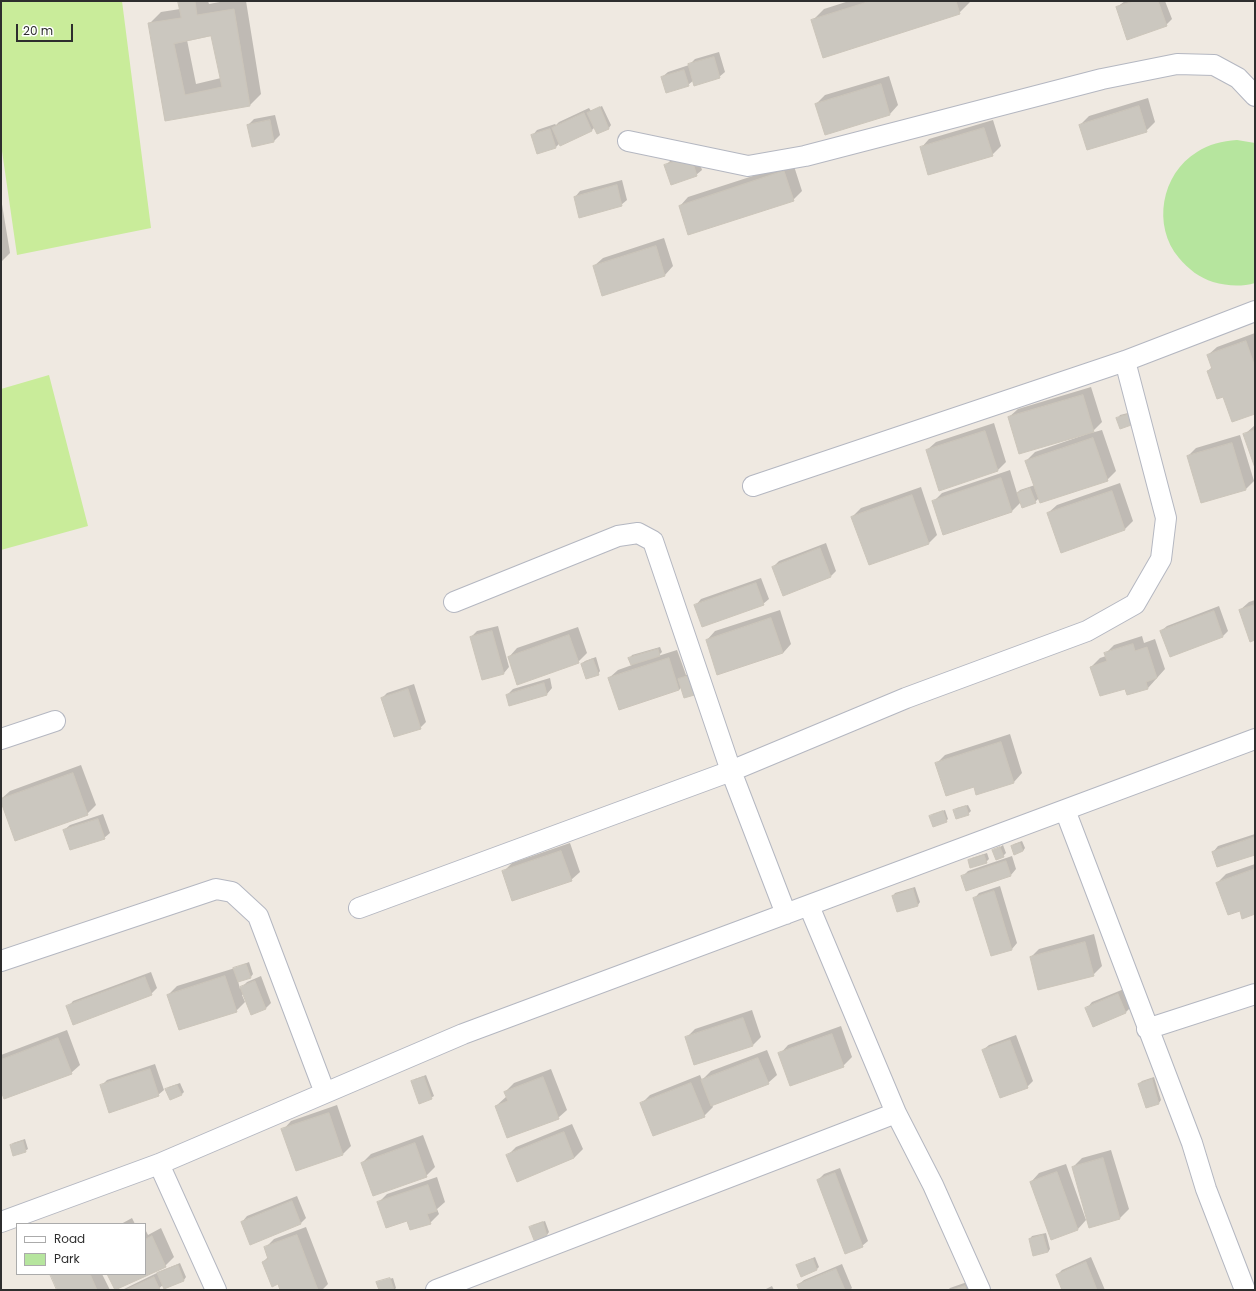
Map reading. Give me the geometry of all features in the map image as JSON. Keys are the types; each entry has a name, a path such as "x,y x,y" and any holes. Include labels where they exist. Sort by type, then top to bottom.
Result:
{"street":[{"path":"628,141 748,166 806,156 1102,79 1177,64 1214,65 1238,78 1255,96"},
{"path":"753,486 1125,361 1255,312"},
{"path":"359,908 731,771 906,698 1087,631 1135,604 1161,559 1166,518 1125,361"},
{"path":"454,602 618,536 638,533 653,541 731,771 786,914"},
{"path":"1,739 55,721"},
{"path":"1,1222 159,1164 463,1034 1255,739"},
{"path":"1065,810 1192,1143 1206,1190 1246,1290"},
{"path":"1,961 216,889 232,892 258,916 325,1093"},
{"path":"809,906 896,1113 933,1185 980,1290"},
{"path":"1148,1029 1255,994"},
{"path":"436,1290 896,1113"},
{"path":"159,1164 216,1290"}],"green space":[{"path":"1,1 122,1 151,228 17,255 1,144"},
{"path":"1237,140 1255,143 1255,283 1234,286 1208,280 1194,273 1186,266 1171,245 1165,231 1163,216 1164,201 1168,187 1175,173 1185,162 1206,147 1221,142"},
{"path":"49,375 88,526 1,550 1,389"}],"building":[{"path":"178,1 195,1 197,15 234,9 250,106 165,121 148,23 181,18","holes":["211,36 222,87 185,95 174,44"]},
{"path":"871,1 956,1 960,14 823,58 811,20"},
{"path":"1134,1 1158,1 1167,26 1127,40 1116,7"},
{"path":"714,57 720,78 694,86 688,64"},
{"path":"684,70 689,86 666,93 661,77"},
{"path":"881,84 890,115 825,135 815,104"},
{"path":"1139,106 1147,132 1087,150 1079,125"},
{"path":"600,107 609,129 597,134 587,113"},
{"path":"584,113 592,131 560,146 552,128"},
{"path":"270,120 274,142 252,147 247,125"},
{"path":"984,128 993,156 928,175 920,147"},
{"path":"550,129 556,148 537,154 531,135"},
{"path":"691,156 697,176 671,185 664,165"},
{"path":"784,171 794,201 688,235 679,206"},
{"path":"617,185 622,206 579,218 574,197"},
{"path":"656,246 665,276 602,296 593,266"},
{"path":"1246,341 1255,367 1255,414 1232,422 1223,397 1217,399 1207,371 1212,369 1207,355"},
{"path":"1083,395 1094,432 1019,454 1008,417"},
{"path":"1133,413 1137,423 1120,429 1116,418"},
{"path":"1255,430 1255,468 1243,434"},
{"path":"985,431 998,471 939,491 926,450"},
{"path":"1093,438 1108,481 1040,503 1025,461"},
{"path":"1232,443 1246,490 1201,503 1187,456"},
{"path":"1001,478 1012,512 943,535 932,501"},
{"path":"1030,488 1036,503 1022,508 1017,493"},
{"path":"1112,491 1125,530 1061,553 1047,513"},
{"path":"912,495 929,544 869,565 851,517"},
{"path":"820,548 831,577 783,596 772,567"},
{"path":"756,583 764,605 702,627 694,605"},
{"path":"1255,605 1255,640 1250,642 1239,610"},
{"path":"1214,611 1223,637 1170,657 1160,631"},
{"path":"771,618 783,653 717,675 706,640"},
{"path":"492,631 504,674 482,680 470,637"},
{"path":"569,635 579,663 517,685 508,657"},
{"path":"1133,644 1135,651 1147,647 1157,678 1146,682 1148,689 1127,695 1125,689 1100,696 1090,667 1107,661 1104,653"},
{"path":"658,649 660,656 631,665 628,658"},
{"path":"669,658 679,690 619,710 608,678"},
{"path":"593,659 599,675 586,679 581,664"},
{"path":"692,675 698,694 684,698 678,679"},
{"path":"544,683 547,695 509,706 506,695"},
{"path":"408,689 421,729 394,737 381,698"},
{"path":"1001,742 1014,783 976,795 974,787 946,796 935,763"},
{"path":"73,773 88,815 15,841 1,799"},
{"path":"966,806 969,815 956,819 953,810"},
{"path":"943,811 947,822 933,827 929,816"},
{"path":"98,819 105,839 70,850 63,830"},
{"path":"1255,837 1255,855 1217,867 1212,852"},
{"path":"1020,843 1023,851 1014,855 1011,846"},
{"path":"1000,847 1004,857 996,860 992,850"},
{"path":"561,851 572,881 512,901 502,871"},
{"path":"984,855 987,863 970,868 968,860"},
{"path":"1006,861 1011,876 966,891 961,876"},
{"path":"1255,869 1255,914 1242,919 1240,911 1228,915 1216,883"},
{"path":"913,889 918,906 897,912 892,896"},
{"path":"994,891 1012,950 991,956 973,898"},
{"path":"1085,942 1094,976 1038,990 1030,957"},
{"path":"246,964 251,978 238,982 233,968"},
{"path":"225,976 237,1012 179,1030 167,995"},
{"path":"145,977 152,995 73,1025 66,1006"},
{"path":"255,981 266,1009 251,1015 240,987"},
{"path":"1118,994 1126,1013 1093,1027 1085,1008"},
{"path":"743,1018 753,1046 694,1065 685,1037"},
{"path":"832,1034 844,1067 790,1086 778,1053"},
{"path":"58,1038 72,1074 4,1099 1,1091 1,1060"},
{"path":"1010,1040 1028,1088 1000,1098 982,1050"},
{"path":"758,1058 769,1084 711,1106 701,1080"},
{"path":"150,1069 159,1096 109,1113 100,1085"},
{"path":"424,1077 432,1099 419,1104 411,1081"},
{"path":"543,1077 559,1119 507,1138 495,1106 508,1101 504,1092"},
{"path":"1152,1079 1159,1104 1146,1108 1138,1084"},
{"path":"691,1083 705,1117 653,1136 640,1103"},
{"path":"177,1085 182,1095 170,1100 165,1089"},
{"path":"329,1113 343,1155 296,1171 281,1129"},
{"path":"564,1132 574,1158 517,1182 506,1155"},
{"path":"23,1141 26,1152 13,1156 10,1145"},
{"path":"415,1143 427,1177 373,1196 361,1163"},
{"path":"1103,1158 1120,1219 1089,1228 1072,1167"},
{"path":"1057,1172 1078,1230 1051,1240 1030,1182"},
{"path":"835,1173 863,1247 845,1254 817,1180"},
{"path":"428,1185 437,1211 427,1214 431,1224 410,1230 407,1221 386,1228 377,1202"},
{"path":"292,1201 301,1224 250,1245 241,1222"},
{"path":"543,1222 547,1236 534,1240 529,1227"},
{"path":"297,1235 318,1290 280,1290 278,1284 272,1287 262,1262 268,1259 264,1247"},
{"path":"1043,1235 1048,1252 1033,1256 1029,1239"},
{"path":"152,1236 166,1267 115,1290 108,1275 146,1275 146,1239"},
{"path":"813,1259 817,1270 801,1277 796,1265"},
{"path":"1086,1262 1097,1290 1062,1290 1056,1275"},
{"path":"178,1265 184,1281 164,1289 157,1273"},
{"path":"836,1269 845,1290 799,1290 797,1285"},
{"path":"50,1275 90,1275 97,1290 57,1290"},
{"path":"154,1277 160,1290 126,1290"},
{"path":"390,1278 394,1290 379,1290 376,1282"},
{"path":"965,1286 966,1290 952,1290"}]}
